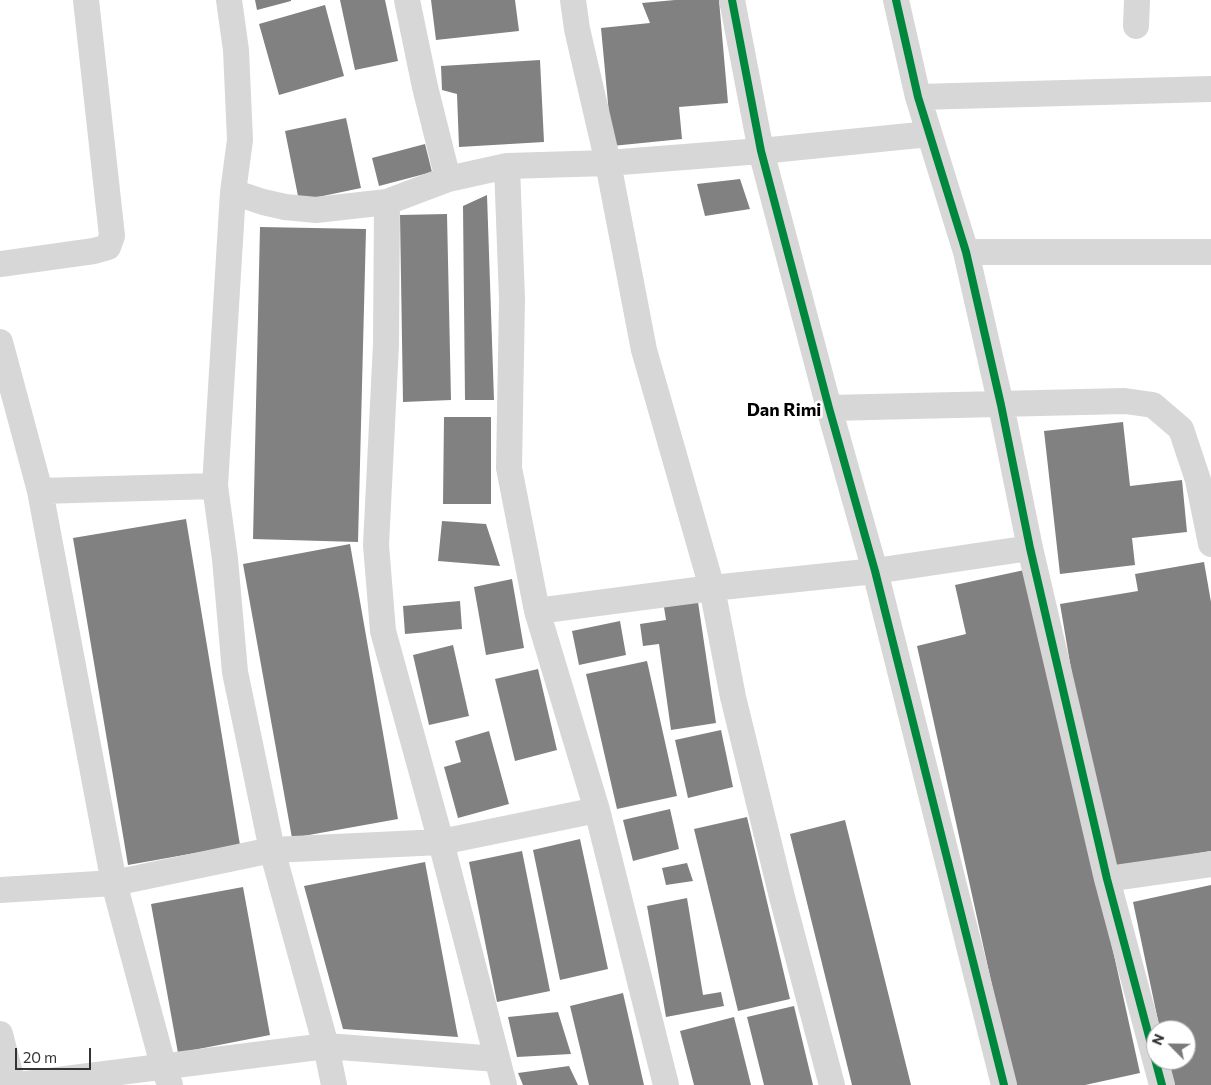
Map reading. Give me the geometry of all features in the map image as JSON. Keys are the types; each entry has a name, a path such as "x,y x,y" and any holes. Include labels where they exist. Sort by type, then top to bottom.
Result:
{"street":[{"path":"0,264 94,251 108,247 112,236 86,0"},
{"path":"229,0 236,50 240,140 233,192 215,486 226,559 235,672 272,850 326,1046 334,1085"},
{"path":"406,0 448,180"},
{"path":"573,0 577,29 608,163 644,350 712,588 733,697 782,897 832,1085"},
{"path":"732,0 761,151 829,408 875,571 1004,1085"},
{"path":"896,0 918,97 966,252 1002,405 1030,548 1107,879 1162,1085"},
{"path":"1136,26 1137,0"},
{"path":"918,97 1211,89"},
{"path":"233,192 285,207 308,209 388,202 448,180 507,166 608,163 761,151 929,134"},
{"path":"507,166 512,299 509,468 537,611 597,810 666,1085"},
{"path":"388,202 386,344 376,545 382,631 441,842 504,1085"},
{"path":"966,252 1211,252"},
{"path":"0,342 40,491 114,883 166,1075"},
{"path":"829,408 1126,401 1153,405 1181,429 1205,480 1211,544"},
{"path":"40,491 215,486"},
{"path":"537,611 712,588 875,571 1030,548"},
{"path":"0,890 114,883 272,850 441,842 597,810"},
{"path":"1107,879 1211,864"},
{"path":"0,1034 13,1085"},
{"path":"18,1085 166,1075 326,1046 497,1059"}],"building":[{"path":"255,0 291,0 291,1 257,10"},
{"path":"340,0 385,0 398,61 355,70"},
{"path":"431,0 515,0 519,31 436,40"},
{"path":"675,0 719,0 728,103 679,107 682,139 612,146 601,28 650,23 642,3"},
{"path":"325,5 344,76 279,95 259,24"},
{"path":"540,60 544,142 459,147 457,94 442,90 441,66"},
{"path":"346,118 361,188 299,201 285,131"},
{"path":"425,144 432,172 379,186 372,158"},
{"path":"740,179 750,209 705,216 697,184"},
{"path":"487,195 494,400 465,400 463,206"},
{"path":"447,214 451,400 403,402 400,215"},
{"path":"260,227 366,229 358,542 253,539"},
{"path":"444,417 491,417 491,504 443,504"},
{"path":"1123,422 1130,486 1182,480 1187,532 1132,538 1135,565 1060,574 1044,431"},
{"path":"186,519 240,845 128,865 73,538"},
{"path":"442,521 486,524 500,566 438,561"},
{"path":"350,544 398,819 292,838 243,564"},
{"path":"1204,562 1211,602 1211,851 1105,869 1060,604 1138,591 1135,574"},
{"path":"1029,569 1140,1073 1085,1085 1014,1085 917,646 966,634 955,585"},
{"path":"512,579 524,648 486,655 474,587"},
{"path":"460,601 462,629 405,634 403,606"},
{"path":"698,602 716,723 671,730 659,644 643,646 640,624 666,620 664,607"},
{"path":"620,621 626,655 579,665 572,631"},
{"path":"453,645 469,716 429,725 413,655"},
{"path":"647,661 677,796 617,809 586,674"},
{"path":"538,669 557,750 515,761 495,679"},
{"path":"721,730 733,787 688,798 675,740"},
{"path":"489,731 509,804 458,818 444,767 461,762 455,741"},
{"path":"670,809 679,849 633,861 623,820"},
{"path":"747,817 790,999 738,1011 694,829"},
{"path":"845,820 911,1085 852,1085 790,834"},
{"path":"580,839 608,969 560,980 533,850"},
{"path":"522,851 550,991 497,1002 469,862"},
{"path":"425,862 458,1037 343,1029 304,886"},
{"path":"687,863 693,881 666,885 662,868"},
{"path":"1211,885 1211,1085 1171,1085 1168,1070 1196,1070 1196,1020 1158,1020 1133,902"},
{"path":"243,887 270,1035 178,1053 151,904"},
{"path":"687,898 703,995 721,992 724,1006 666,1017 647,906"},
{"path":"623,993 644,1085 589,1085 570,1006"},
{"path":"794,1006 813,1085 764,1085 747,1017"},
{"path":"558,1012 571,1054 517,1057 508,1017"},
{"path":"734,1017 751,1085 694,1085 680,1031"},
{"path":"569,1066 578,1085 523,1085 518,1073"}],"cycle path":[{"path":"732,0 761,151 829,408 875,571 1004,1085"},
{"path":"896,0 918,97 966,252 1001,405 1030,548 1107,879 1162,1085"}],"district":[{"name":"Dan Rimi","path":"784,410"}]}
